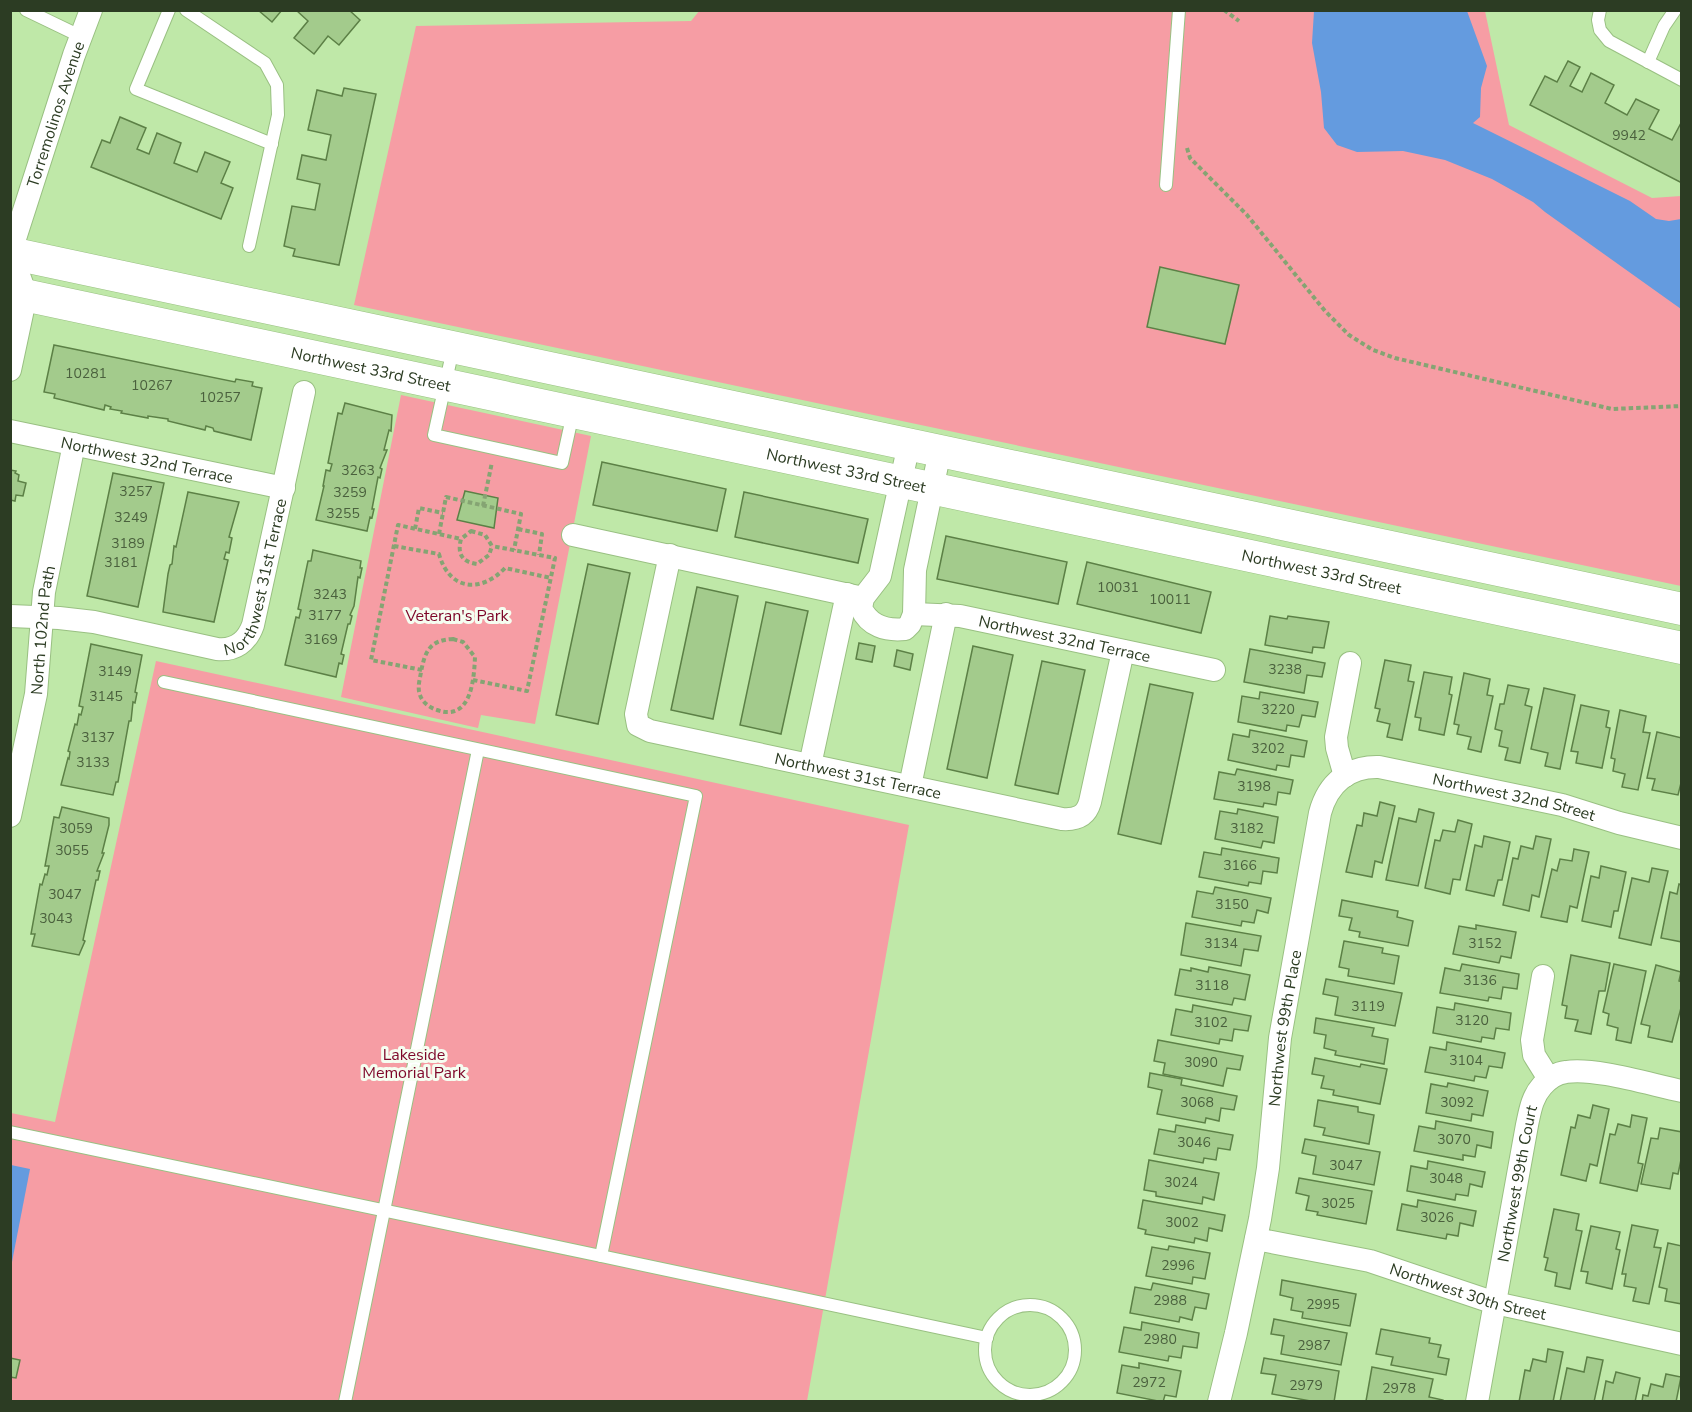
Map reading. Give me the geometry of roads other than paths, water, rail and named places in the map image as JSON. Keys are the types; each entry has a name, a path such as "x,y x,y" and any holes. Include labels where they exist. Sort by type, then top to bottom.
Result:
{"street":[{"name":"Torremolinos Avenue","path":"11,253 80,36 91,10"},
{"path":"10,370 18,294 11,253 1682,609"},
{"name":"Northwest 33rd Street","path":"18,294 1682,648"},
{"name":"Northwest 31st Terrace","path":"10,616 94,622 217,649 236,647 246,639 253,625 304,392"},
{"name":"Northwest 32nd Terrace","path":"10,431 284,488"},
{"name":"North 102nd Path","path":"10,816 36,694 44,592 74,444"},
{"path":"810,765 862,592 882,566 909,444"},
{"path":"862,592 861,608 870,622 881,627 905,629 910,624 914,614 915,570 940,451"},
{"path":"573,535 862,592 915,590"},
{"name":"Northwest 31st Terrace","path":"670,555 636,714 638,725 647,731 1062,819 1076,819 1082,816 1090,801 1124,651"},
{"name":"Northwest 32nd Terrace","path":"914,614 946,615 1214,670"},
{"path":"910,786 946,615"},
{"path":"1345,776 1336,737 1350,663"},
{"name":"Northwest 32nd Street","path":"1345,776 1362,768 1388,768 1568,807 1626,825 1682,838"},
{"name":"Northwest 99th Place","path":"1219,1401 1256,1239 1268,1168 1276,1065 1320,813 1332,786 1345,776"},
{"path":"1543,976 1532,1040 1534,1055 1550,1079 1566,1072 1585,1071 1682,1091"},
{"name":"Northwest 99th Court","path":"1477,1401 1530,1110 1538,1090 1550,1079"},
{"name":"Northwest 30th Street","path":"1256,1239 1370,1261 1495,1303 1682,1344"}],"lane":[{"path":"26,10 80,36"},
{"path":"169,10 136,89 272,144"},
{"path":"186,10 265,63 273,73 278,85 279,103 272,144 249,246"},
{"path":"1166,185 1179,10"},
{"path":"1600,10 1598,20 1600,30 1609,41 1682,80"},
{"path":"1648,62 1664,26 1675,10"},
{"path":"454,348 434,435 562,463 573,412"},
{"path":"164,682 696,796 601,1256"},
{"path":"345,1401 478,750"},
{"path":"10,1132 987,1338"},
{"path":"1021,1306 1036,1306 1054,1312 1066,1322 1073,1336 1075,1353 1072,1368 1064,1380 1052,1390 1037,1395 1025,1395 1010,1390 997,1381 989,1368 985,1353 987,1338 994,1323 1006,1312 1021,1306"}],"water":[{"path":"1314,11 1467,11 1487,66 1481,88 1480,117 1473,123 1630,201 1656,219 1669,221 1681,219 1681,309 1533,202 1492,179 1445,160 1403,151 1357,152 1337,145 1324,128 1321,92 1312,43"},
{"path":"10,1165 30,1169 11,1267"}],"park label":[{"name":"Veteran's Park","path":"457,615"},
{"name":"Lakeside Memorial Park","path":"414,1063"}]}
